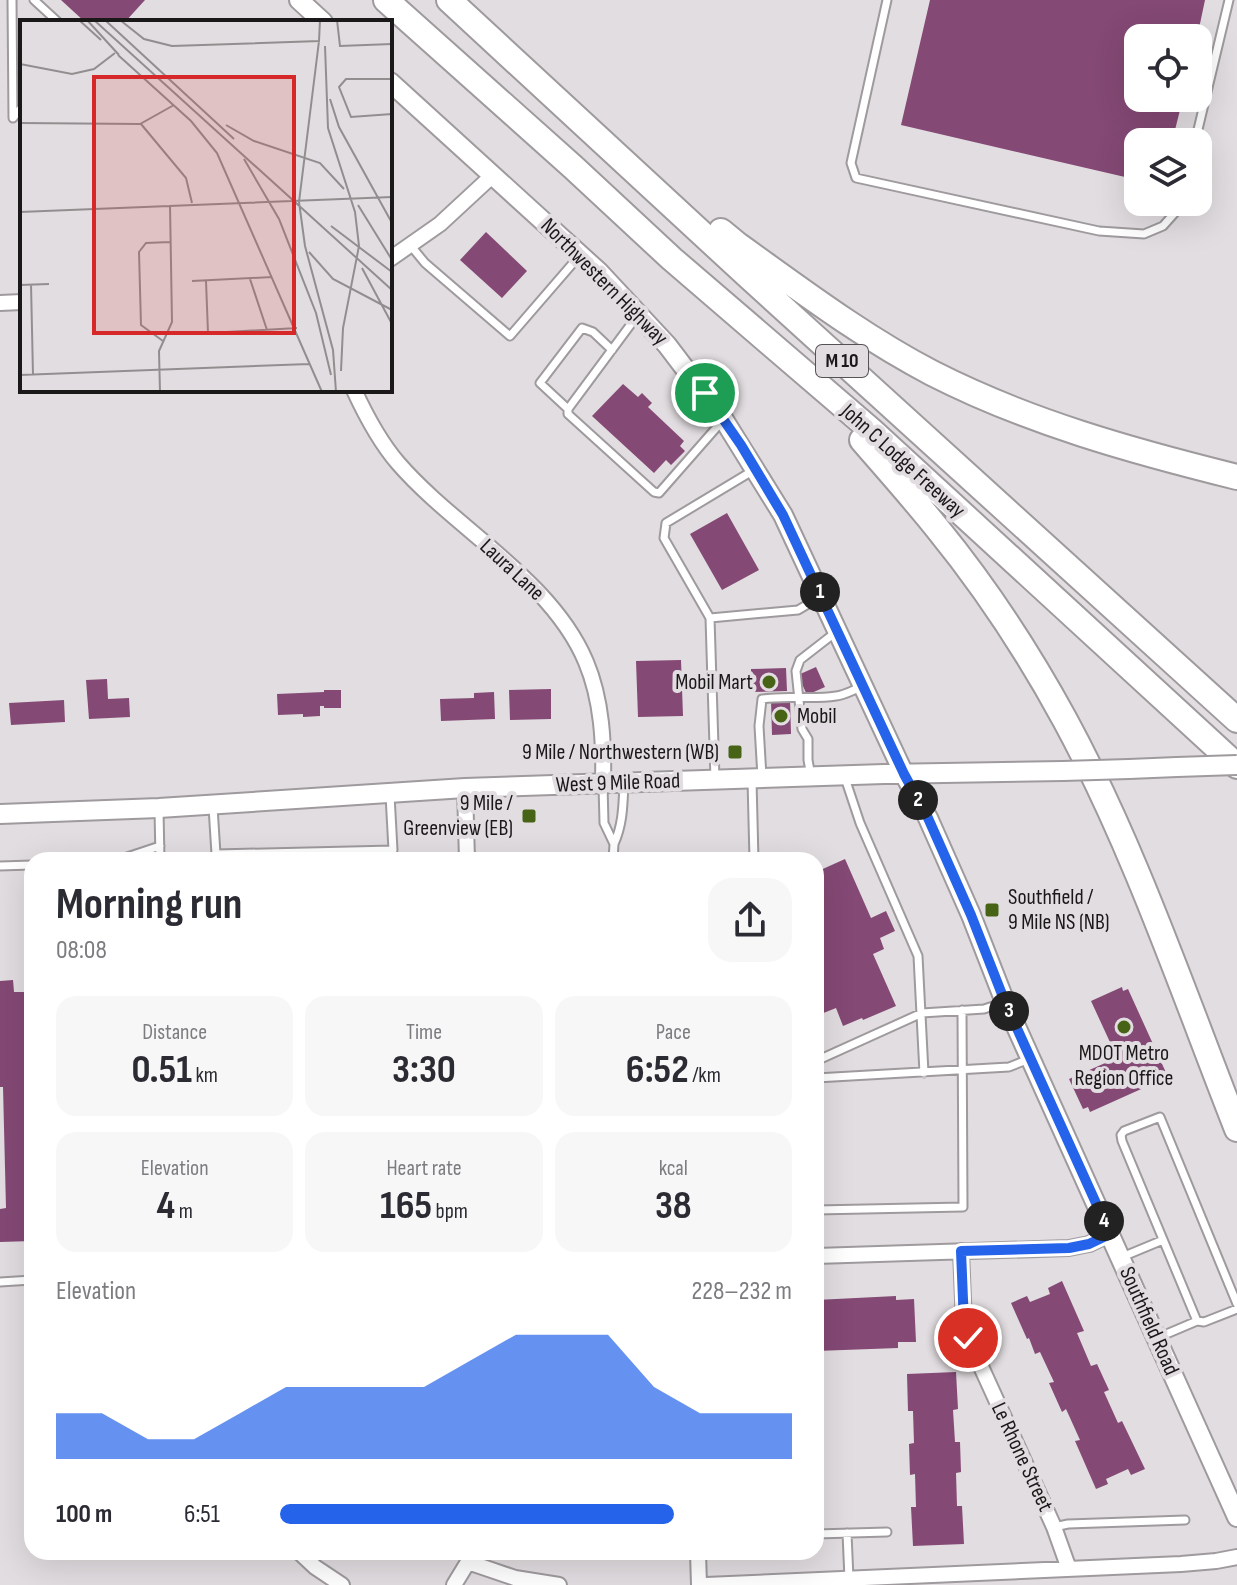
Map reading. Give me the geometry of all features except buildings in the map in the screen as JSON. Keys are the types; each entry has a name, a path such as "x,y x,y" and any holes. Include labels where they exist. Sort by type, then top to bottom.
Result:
{"highway":[{"name":"John C Lodge Freeway","path":"386,0 672,259 871,430 1237,765"},
{"name":"John C Lodge Freeway","path":"449,0 1237,720"},
{"path":"462,0 529,56 738,245 872,339 932,373 1046,422 1156,457 1237,477"},
{"path":"672,259 861,439 938,528 1021,645 1065,720 1107,806 1139,878 1237,1129"}],"main road":[{"path":"299,0 321,20"},
{"name":"Northwestern Highway","path":"392,84 580,254 667,345 724,420 783,515 904,774"},
{"name":"West 9 Mile Road","path":"0,814 159,808 465,788 1237,765"},
{"name":"Southfield Road","path":"904,774 928,818 1005,1002 1237,1517"}],"street":[{"path":"392,258 440,224 493,175"},
{"path":"0,303 20,302"},
{"name":"Laura Lane","path":"355,392 366,416 398,463 530,585 567,629 582,654 592,681 603,740 603,783"},
{"path":"465,788 467,852"},
{"path":"824,1256 1069,1248 1089,1244 1110,1234"},
{"name":"Le Rhone Street","path":"961,1251 964,1324 968,1338 1054,1527 1069,1569"},
{"path":"706,1585 1181,1564 1237,1557"},
{"path":"308,1560 342,1585"},
{"path":"454,1585 468,1560"},
{"path":"476,1560 515,1578 559,1585"},
{"path":"698,1560 699,1585"}],"lane":[{"path":"12,0 13,118 20,109"},
{"path":"34,0 56,20"},
{"path":"887,0 851,163 856,178 1099,231 1144,234 1163,226 1172,216"},
{"path":"1198,128 1229,0"},
{"path":"411,246 433,270 510,336 580,254"},
{"path":"568,409 638,314"},
{"path":"612,350 593,332 582,328 540,383 568,409 568,414 654,492 659,493 724,420"},
{"path":"715,779 710,618 664,538 666,523 756,469"},
{"path":"710,618 798,610 822,596"},
{"path":"811,776 796,671 800,660 837,631"},
{"path":"754,852 762,699 840,696 863,686"},
{"path":"845,775 860,823 918,956 924,1073"},
{"path":"614,852 623,817 624,782"},
{"path":"603,783 604,823 614,844"},
{"path":"304,852 393,850 389,792"},
{"path":"212,804 216,852"},
{"path":"159,808 160,852"},
{"path":"142,852 160,846"},
{"path":"0,866 24,865"},
{"path":"824,1057 922,1013 984,1009 1005,1002"},
{"path":"824,1210 963,1207 962,1010"},
{"path":"824,1078 1009,1067 1031,1058"},
{"path":"1157,1339 1237,1306 1160,1117 1124,1131 1122,1141 1197,1321"},
{"path":"1120,1258 1163,1240"},
{"path":"0,1282 24,1280"},
{"path":"1054,1527 1185,1520"},
{"path":"824,1534 887,1532"},
{"path":"847,1533 849,1579"}],"place":[{"name":"Mobil Mart","path":"769,682"},
{"name":"Mobil","path":"781,716"},
{"name":"9 Mile / Northwestern (WB)","path":"735,752"},
{"name":"9 Mile / Greenview (EB)","path":"529,816"},
{"name":"Southfield / 9 Mile NS (NB)","path":"992,910"},
{"name":"MDOT Metro Region Office","path":"1124,1027"}],"route":[{"path":"705,393 783,515 904,774 928,818 1005,1002 1110,1234 1089,1244 1069,1248 961,1251 964,1324 968,1338"}]}
